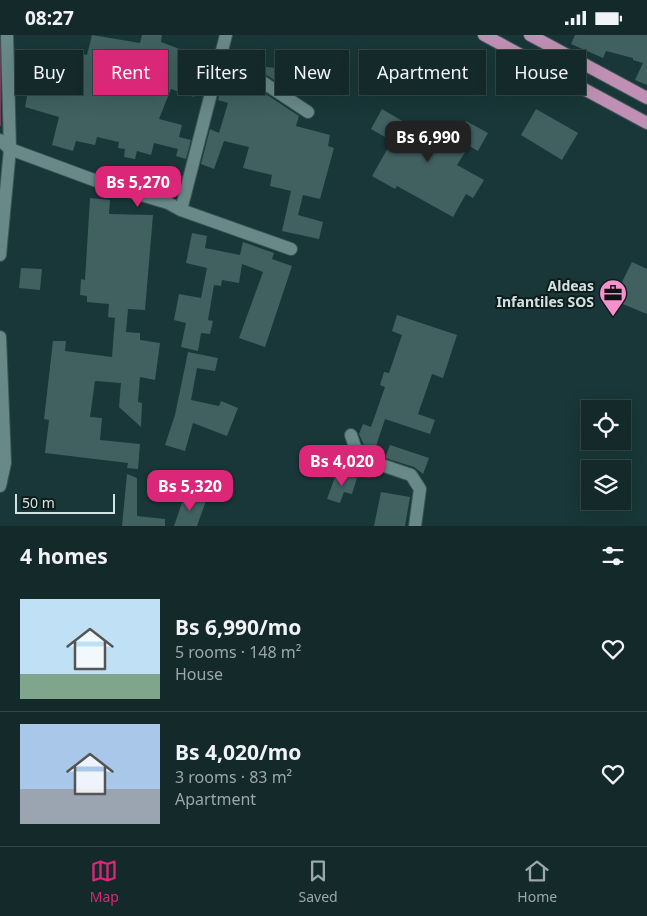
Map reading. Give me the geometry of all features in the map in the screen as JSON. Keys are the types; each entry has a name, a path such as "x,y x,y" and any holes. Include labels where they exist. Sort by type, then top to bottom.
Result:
{"main road":[{"path":"484,35 647,123"},
{"path":"530,35 647,98"}],"street":[{"path":"0,255 10,149 7,35"},
{"path":"221,50 226,35"},
{"path":"265,84 308,112"},
{"path":"182,210 210,95"},
{"path":"0,140 10,149 102,183 168,203 182,210 292,249"},
{"path":"0,337 2,432 5,463 0,486"},
{"path":"351,435 355,447 367,460 411,475 420,489 415,526"}],"shaded area":[{"path":"1,35 1,126 0,126"}],"building":[{"path":"92,35 140,43 142,35 162,35 161,42 182,50 178,50 178,91 171,89 159,119 182,125 179,137 191,140 186,159 176,156 178,149 154,143 151,155 137,151 135,159 124,157 125,149 118,148 119,142 97,137 95,145 76,141 73,151 52,145 59,117 25,107 27,95 83,95 83,54 87,55"},
{"path":"575,35 647,35 647,85 635,80 643,63 633,60 633,58 606,51 603,58 571,44"},
{"path":"266,67 275,68 275,81 265,74"},
{"path":"265,94 299,116 296,126 330,135 328,146 334,148 320,199 303,195 298,215 323,222 319,239 282,231 291,191 270,186 272,175 243,168 249,147 224,141 214,169 201,164 210,129 219,133 228,103 218,100 219,95"},
{"path":"382,109 450,149 466,121 488,133 478,151 469,146 457,165 484,180 473,198 466,194 453,217 397,186 395,189 372,176 392,141 371,129"},
{"path":"536,109 578,133 562,160 521,135"},
{"path":"90,198 110,200 109,214 153,215 145,310 128,309 126,332 140,333 140,340 160,343 155,380 140,377 138,402 142,403 141,427 119,407 121,383 95,381 90,417 102,418 100,440 140,444 138,469 127,468 128,463 45,453 49,420 44,419 53,341 66,341 65,351 112,357 115,318 108,317 109,304 87,302 87,296 80,295 81,279 85,280"},
{"path":"192,233 207,236 205,248 240,255 243,242 274,253 272,259 292,266 265,347 239,338 263,272 242,264 239,283 222,280 221,286 214,285 208,320 213,321 210,334 201,333 198,351 181,347 186,323 174,320 179,294 201,298 207,268 186,263"},
{"path":"632,262 647,269 647,314 613,300"},
{"path":"21,268 42,269 40,290 19,288"},
{"path":"397,315 457,335 443,378 432,374 418,414 435,420 430,434 385,419 375,449 364,445 359,434 363,424 371,427 385,387 380,385 384,372 389,373 402,335 392,331"},
{"path":"188,352 218,358 215,371 197,368 191,400 219,406 221,401 238,408 227,436 193,423 185,451 165,445 175,415"},
{"path":"390,445 429,458 423,474 414,467 385,458"},
{"path":"337,471 357,478 352,494 344,492 340,503 327,499"},
{"path":"127,474 137,478 137,516 165,519 165,526 122,526"},
{"path":"381,492 410,497 405,526 374,526"},
{"path":"185,494 206,501 197,526 174,526"}],"place":[{"name":"Aldeas Infantiles SOS","path":"613,317"}]}
